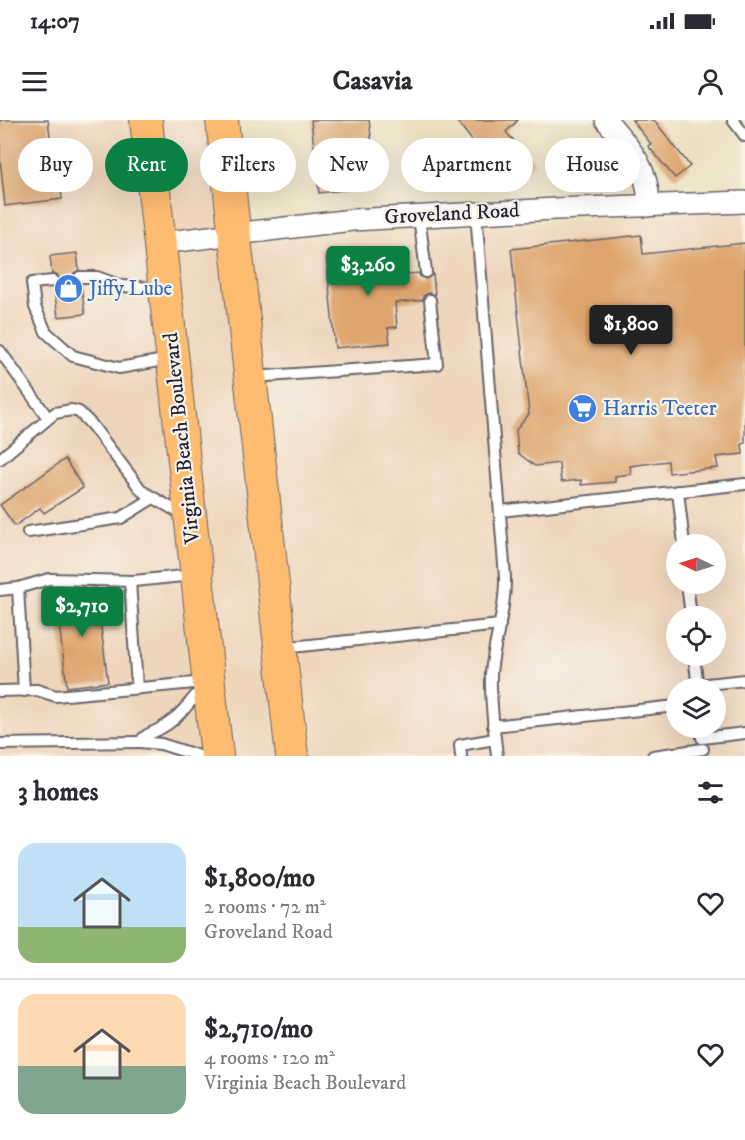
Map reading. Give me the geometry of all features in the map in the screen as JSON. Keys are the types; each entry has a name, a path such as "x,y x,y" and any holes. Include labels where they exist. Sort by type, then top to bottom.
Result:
{"main road":[{"name":"Virginia Beach Boulevard","path":"146,120 217,756"},
{"path":"222,120 292,756"}],"street":[{"path":"606,120 638,159 646,178 648,206"},
{"name":"Groveland Road","path":"160,243 352,220 745,202"}],"lane":[{"path":"733,120 745,135"},
{"path":"476,213 505,581 492,672 491,702 497,756"},
{"path":"419,216 426,272"},
{"path":"80,277 97,277 122,286 165,290"},
{"path":"53,281 32,283 35,307 45,332 72,356 119,368 173,358"},
{"path":"251,377 437,364 430,300"},
{"path":"0,351 48,418"},
{"path":"0,459 55,413 66,410 79,412 91,424 142,491 190,519"},
{"path":"500,511 745,484"},
{"path":"678,491 683,534"},
{"path":"28,532 121,518 153,498"},
{"path":"0,590 18,588 49,579 130,580 197,574"},
{"path":"130,580 137,688"},
{"path":"18,588 24,691"},
{"path":"280,648 500,625"},
{"path":"726,683 745,680"},
{"path":"0,691 37,690 56,696 208,682"},
{"path":"140,742 145,735 164,727 172,720 208,682"},
{"path":"494,726 666,707"},
{"path":"653,756 745,733"},
{"path":"461,756 459,745 495,740"},
{"path":"0,744 140,742 160,744 199,756"},
{"path":"15,744 15,756"}],"shaded area":[{"path":"0,120 209,120 210,138 200,138 200,192 215,192 219,245 745,211 745,756 0,756"}],"building":[{"path":"0,120 48,120 50,138 18,138 18,192 61,192 62,199 5,206 0,158"},
{"path":"311,120 369,120 371,138 313,138"},
{"path":"456,120 518,120 506,132 511,138 470,138"},
{"path":"632,120 654,120 690,166 675,178 648,146 651,144"},
{"path":"641,235 643,254 745,243 745,443 742,444 743,454 716,457 718,468 669,473 668,461 630,466 631,474 615,476 615,482 581,485 581,480 561,482 559,463 535,466 518,453 516,430 529,414 511,249"},
{"path":"379,250 380,265 389,264 390,276 419,273 420,277 426,279 433,274 435,295 429,293 423,296 423,300 395,303 397,327 388,328 390,343 335,348 326,255"},
{"name":"Jiffy Lube","path":"77,253 79,270 74,273 73,278 81,285 85,314 58,317 54,288 60,285 60,280 57,274 52,274 50,256"},
{"path":"65,459 83,488 44,513 40,508 15,526 0,505"},
{"path":"96,588 108,682 67,687 55,593"}],"place":[{"name":"Jiffy Lube","path":"68,289"},
{"name":"Harris Teeter","path":"582,409"}]}
